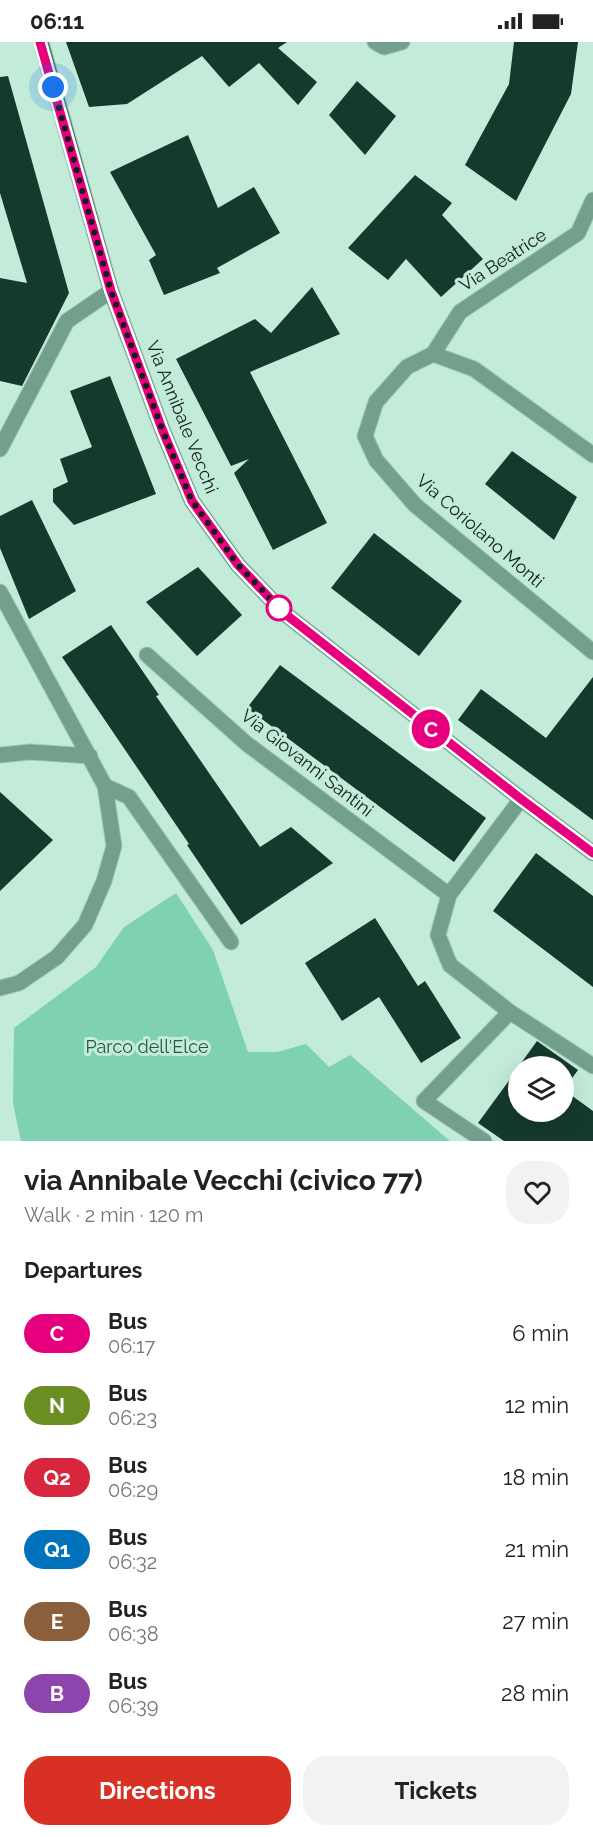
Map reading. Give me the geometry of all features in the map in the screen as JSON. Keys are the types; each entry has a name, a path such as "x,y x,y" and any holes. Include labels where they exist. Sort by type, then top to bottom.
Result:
{"street":[{"name":"Via Annibale Vecchi","path":"40,42 111,291 162,429 192,501 238,565 284,613 593,853"},
{"path":"375,42 384,46 402,42"},
{"name":"Via Beatrice","path":"433,354 460,312 578,233 593,200"},
{"path":"0,449 67,321 111,291"},
{"path":"433,354 474,369 593,455"},
{"name":"Via Coriolano Monti","path":"433,354 407,367 376,402 365,436 376,460 416,505 593,652"},
{"path":"0,592 105,786 114,846 104,881 85,925 57,957 19,984 0,988"},
{"name":"Via Giovanni Santini","path":"147,655 247,744 449,895"},
{"path":"0,755 30,752 90,756"},
{"path":"105,786 129,797 231,942"},
{"path":"521,799 449,895 438,935 450,965 510,1012 593,1066"},
{"path":"484,1141 424,1101 510,1012"}],"green space":[{"name":"Parco dell'Elce","path":"176,893 213,950 248,1052 277,1052 306,1044 329,1067 350,1055 450,1141 21,1141 13,1103 14,1028 96,967 124,927"}],"building":[{"path":"66,42 287,42 278,48 317,82 298,105 259,63 229,87 202,56 127,104 89,107"},
{"path":"514,42 578,42 571,94 516,201 465,165 509,84"},
{"path":"8,76 69,293 22,386 0,381 0,278 27,283 0,193 0,77"},
{"path":"357,81 396,116 365,155 329,115"},
{"path":"188,135 218,208 254,187 280,233 217,268 220,273 164,295 149,260 156,255 110,172"},
{"path":"415,175 452,203 442,215 483,259 441,297 406,259 388,280 348,248"},
{"path":"312,287 340,334 250,372 327,523 273,550 234,473 249,459 231,466 176,359 255,319 271,333"},
{"path":"110,376 156,494 74,525 53,502 53,489 68,482 60,459 92,447 70,391"},
{"path":"512,451 577,497 554,540 485,484"},
{"path":"32,500 76,591 29,619 0,548 0,516"},
{"path":"374,533 462,601 419,656 331,588"},
{"path":"198,567 242,615 197,656 146,602"},
{"path":"111,625 159,695 156,696 260,847 291,827 333,863 241,925 62,657"},
{"path":"280,665 486,818 454,862 247,708"},
{"path":"593,677 593,820 458,720 481,689 546,738"},
{"path":"0,792 53,840 0,891"},
{"path":"536,853 593,896 593,987 493,911"},
{"path":"375,918 418,986 425,981 461,1038 421,1063 379,997 342,1021 305,963"},
{"path":"537,1041 558,1056 526,1056"},
{"path":"508,1082 508,1122 574,1122 574,1097 593,1111 593,1141 504,1141 478,1123"}],"bus line":[{"name":"C","path":"40,42 111,291 162,429 192,501 238,565 284,613 593,853"}],"route":[{"path":"53,87 111,291 162,429 192,501 238,565 284,613 279,608"}]}
